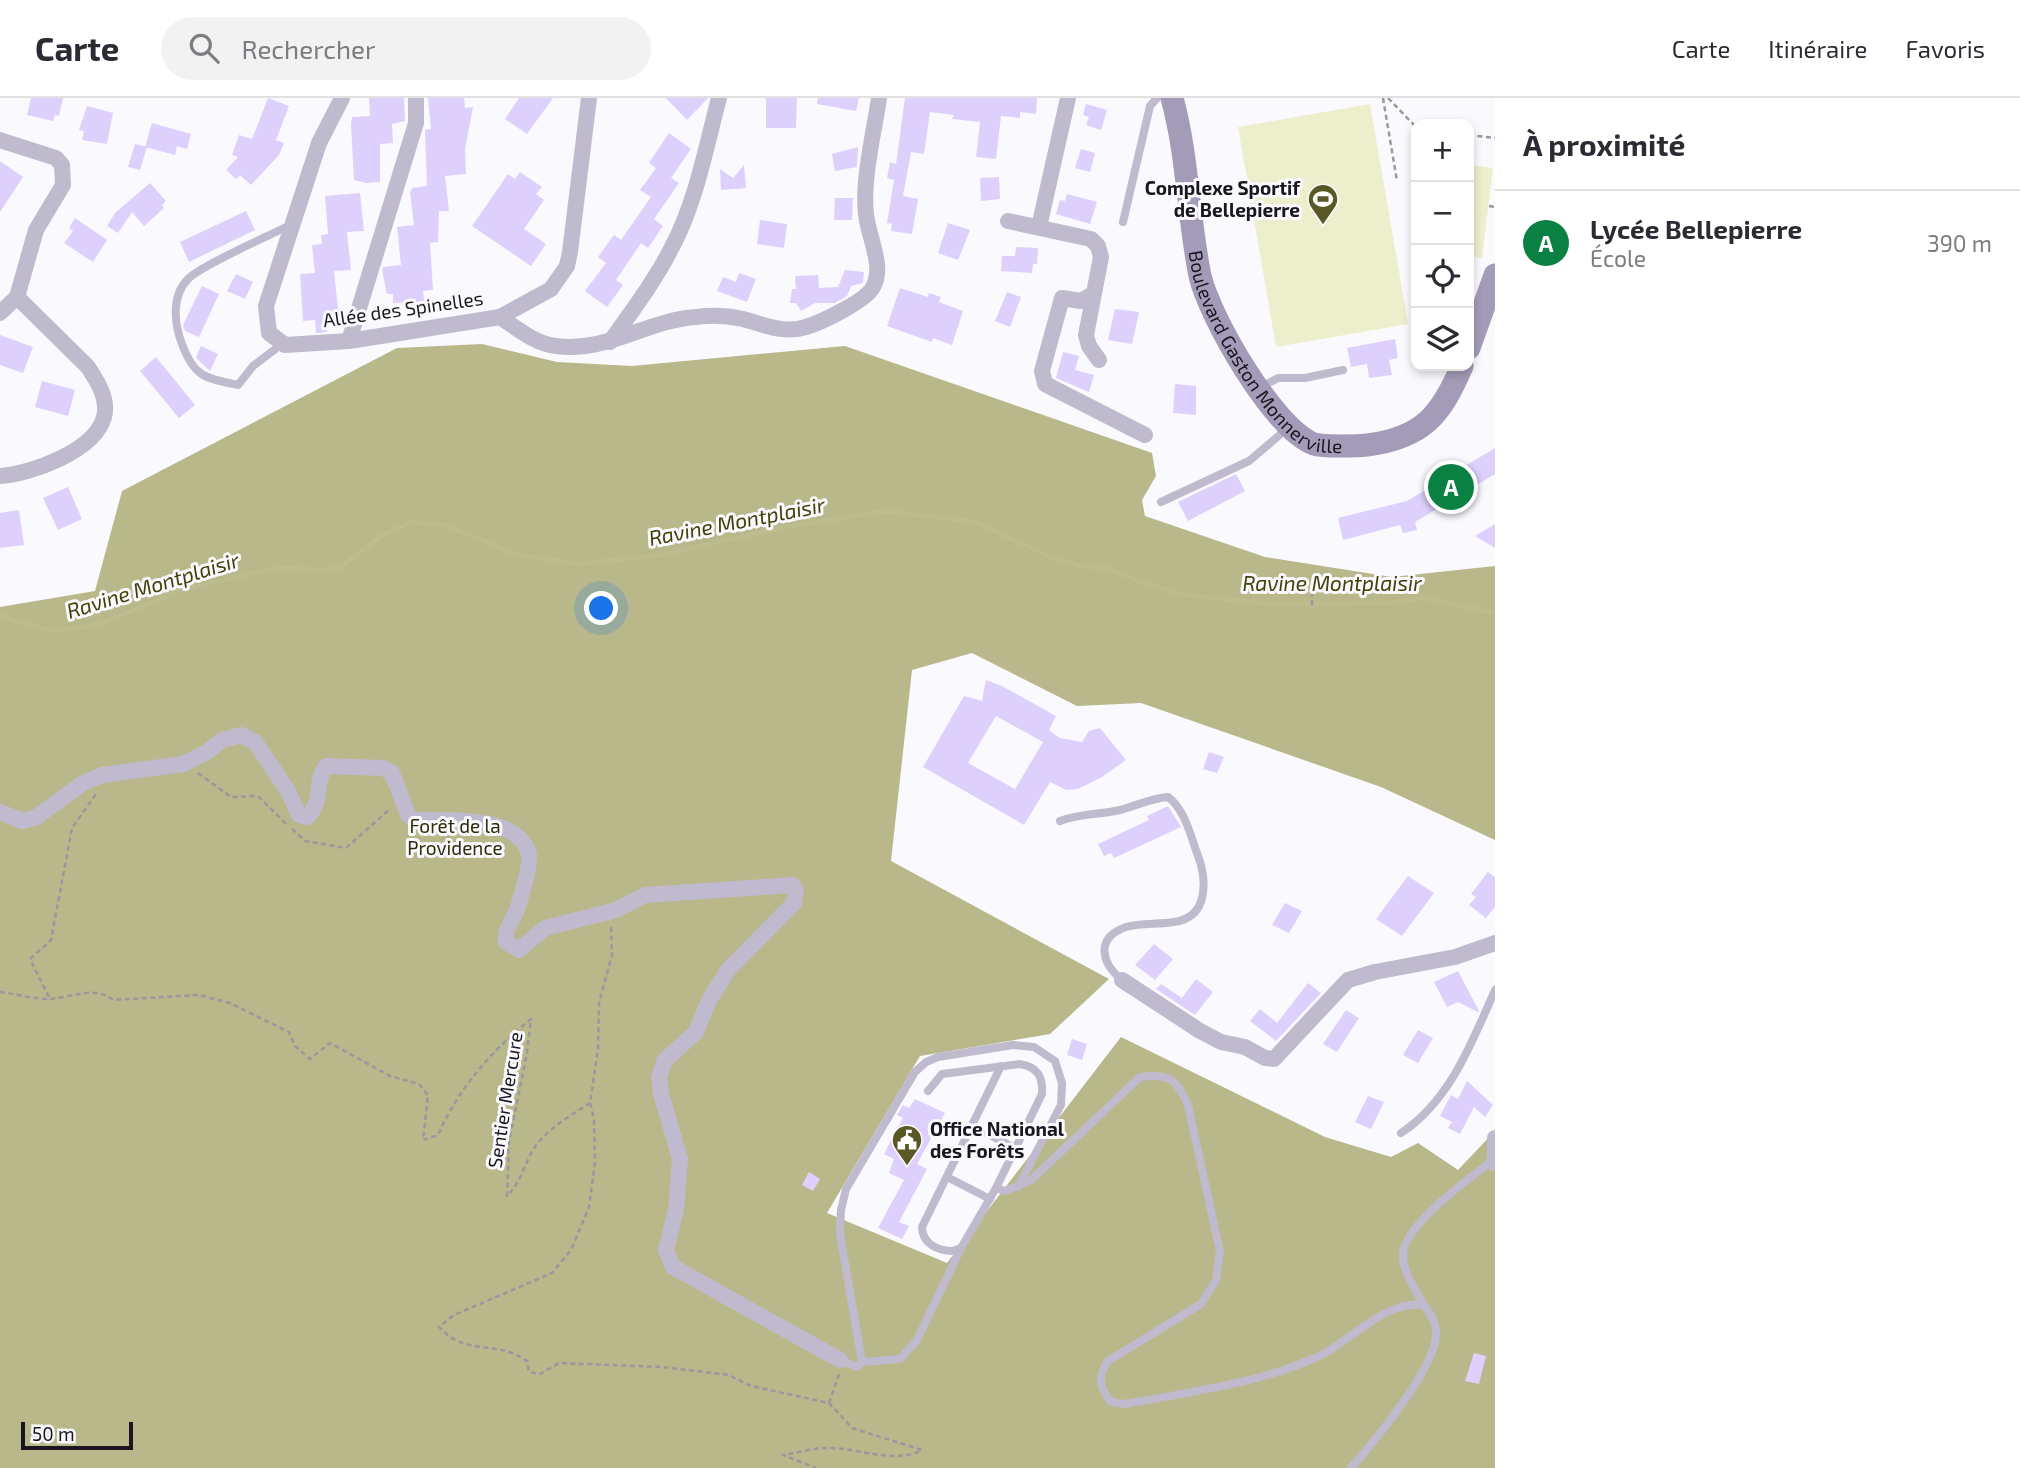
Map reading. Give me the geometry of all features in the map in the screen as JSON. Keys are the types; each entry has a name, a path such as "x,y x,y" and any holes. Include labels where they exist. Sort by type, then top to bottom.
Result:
{"street":[{"path":"282,344 269,333 266,306 319,143 342,98"},
{"path":"349,341 416,123 416,98"},
{"path":"500,317 551,289 567,266 589,98"},
{"path":"610,342 656,277 674,245 701,167 719,98"},
{"name":"Allée des Spinelles","path":"282,344 349,341 500,317 538,341 554,346 610,342 664,323 696,317 743,319 771,329 806,327 865,298 873,289 878,272 865,201 879,98"},
{"path":"1039,227 1068,98"},
{"name":"Boulevard Gaston Monnerville","path":"1172,98 1200,276 1223,335 1259,388 1291,425 1315,444 1367,445 1417,432 1447,400 1459,371"},
{"path":"0,140 56,158 63,175 63,185 36,230 17,297 0,313"},
{"path":"1008,220 1091,239 1098,246 1101,257 1086,335 1089,346 1099,360"},
{"path":"1474,334 1495,275"},
{"path":"1093,294 1081,301 1062,299 1042,371 1045,384 1145,435"},
{"path":"0,476 40,469 62,457 98,428 105,407 97,380 88,367 17,297"},
{"path":"0,812 22,821 35,818 83,783 102,775 183,764 207,752 222,740 241,736 254,742 288,791 299,815 307,817 318,797 319,775 326,766 383,768 392,772 408,815 416,820 480,821 498,826 523,843 529,856 517,909 505,933 506,942 519,950 526,947 545,928 616,910 645,895 787,884 793,886 796,892 794,903 728,970 709,1000 696,1032 664,1060 659,1078 661,1094 680,1158 676,1209 666,1250 673,1267 839,1360"},
{"path":"1122,979 1200,1031 1221,1042 1245,1047 1265,1058 1274,1059 1349,980 1375,972 1455,957 1495,943"},
{"path":"1494,1162 1495,1138"}],"lane":[{"path":"1123,222 1150,106 1157,98"},
{"path":"282,344 253,366 238,385 212,380 190,365 175,327 174,313 190,277 293,223"},
{"path":"1259,388 1278,378 1306,378 1343,370"},
{"path":"1161,502 1249,461 1291,425"},
{"path":"1059,821 1084,813 1120,810 1154,798 1168,797 1178,804 1205,872 1205,896 1195,912 1177,922 1124,928 1106,942 1103,955 1108,969 1122,979"},
{"path":"1401,1133 1432,1108 1449,1082 1495,990"},
{"path":"862,1362 840,1234 841,1210 846,1189 915,1072 926,1062 1013,1045 1034,1047 1055,1061 1062,1083 1061,1105 1017,1188"},
{"path":"839,1360 857,1367 862,1362 900,1359 917,1340 961,1248 996,1188 1042,1094 1042,1082 1039,1073 1030,1066 1001,1066 942,1074 929,1091"},
{"path":"961,1248 946,1251 926,1242 922,1236 922,1227 1001,1066"},
{"path":"996,1188 1005,1191 1031,1180 1140,1077 1161,1074 1178,1084 1188,1105 1220,1252 1216,1280 1201,1304 1108,1361 1100,1373 1101,1389 1111,1402 1126,1404 1257,1378 1316,1357 1398,1306 1424,1305"},
{"path":"972,1126 1015,1148"},
{"path":"1351,1468 1387,1425 1433,1352 1437,1334 1432,1315 1406,1270 1402,1256 1405,1244 1419,1224 1494,1162"},
{"path":"947,1177 990,1199"}],"path":[{"path":"1385,98 1411,122"},
{"path":"1385,98 1397,181"},
{"path":"1474,136 1495,138"},
{"path":"1489,206 1495,207"},
{"path":"1312,583 1312,607"},
{"path":"50,999 30,959 51,940 72,828 101,787 102,775"},
{"path":"616,910 610,930 612,955 599,1003 598,1049 590,1103 594,1119 595,1163 589,1207 571,1251 552,1273 454,1315 439,1327 451,1340 512,1351 527,1361 529,1372 540,1374 559,1363 662,1367 729,1375 751,1386 829,1403 852,1428 922,1450 915,1454 879,1454 827,1448 783,1455 816,1468"},
{"name":"Sentier Mercure","path":"0,992 50,999 81,993 107,995 113,1000 200,996 230,1003 289,1032 295,1046 310,1059 330,1043 379,1071 419,1084 428,1095 423,1140 438,1135 447,1115 492,1054 531,1019 509,1142 507,1196 515,1188 537,1144 556,1126 590,1103"},
{"path":"829,1403 839,1378 839,1360"}],"green space":[{"name":"Complexe Sportif de Bellepierre","path":"1370,104 1408,324 1276,347 1238,127"},
{"path":"1474,166 1493,168 1482,258 1474,257"},
{"name":"Forêt de la Providence","path":"482,344 557,362 632,366 845,346 1152,453 1156,476 1142,500 1145,516 1265,557 1392,577 1495,566 1495,840 1381,787 1141,703 1077,706 972,653 912,670 891,861 1109,979 1050,1034 920,1056 827,1213 947,1263 1121,1037 1325,1137 1391,1157 1418,1143 1458,1170 1495,1131 1495,1468 0,1468 0,607 95,591 122,491 397,348"}],"building":[{"path":"31,98 63,98 59,116 55,115 53,121 27,115"},
{"path":"268,98 289,106 276,140 284,143 279,155 251,185 240,175 236,179 226,170 238,157 232,155 239,135 252,139"},
{"path":"369,98 404,98 405,121 392,124 393,143 380,144 380,182 366,183 354,180 351,125 352,117 370,116"},
{"path":"428,98 464,98 465,108 473,107 465,149 466,174 445,176 449,211 439,211 438,242 430,243 433,290 423,291 426,314 413,317 409,302 393,303 393,294 387,294 382,270 383,267 401,265 397,227 414,225 410,193 412,188 427,186 425,130 431,129"},
{"path":"519,98 553,98 527,134 505,119"},
{"path":"666,98 708,98 687,120"},
{"path":"766,98 797,98 796,128 766,128"},
{"path":"818,98 859,98 856,111 817,104"},
{"path":"905,98 1037,98 1036,114 1020,112 1020,118 1001,116 996,159 976,157 980,122 952,119 954,115 930,112 924,154 911,152 903,196 918,199 912,234 891,231 892,224 887,223 894,180 887,178 890,162 896,164"},
{"path":"1086,104 1107,110 1101,130 1086,125 1089,117 1083,115"},
{"path":"87,106 113,113 107,144 82,140 84,131 79,130"},
{"path":"152,123 191,134 187,149 177,146 175,155 145,147"},
{"path":"669,133 691,149 671,178 679,183 654,219 663,226 648,248 641,243 616,280 623,285 607,307 585,291 606,263 598,257 614,235 621,240 651,197 640,190 656,168 649,163"},
{"path":"135,144 147,147 140,170 128,167"},
{"path":"858,147 857,167 835,171 832,154"},
{"path":"1081,149 1095,153 1090,172 1075,168"},
{"path":"0,161 23,177 0,212"},
{"path":"744,165 746,188 721,190 720,169 733,178"},
{"path":"520,172 542,187 536,194 544,200 524,229 546,244 531,266 472,226 508,174 515,179"},
{"path":"999,177 1000,199 981,201 980,178"},
{"path":"150,183 166,201 162,205 164,208 144,226 132,212 118,233 107,226 115,213"},
{"path":"360,193 364,231 347,232 351,270 334,271 339,318 326,319 327,332 316,333 315,320 303,321 300,274 315,273 312,245 322,244 321,235 328,234 325,196"},
{"path":"1067,194 1097,202 1090,224 1056,214 1060,200 1065,201"},
{"path":"835,198 853,198 852,220 834,220"},
{"path":"246,211 255,230 189,262 180,242"},
{"path":"75,218 107,240 93,262 64,243 73,231 69,228"},
{"path":"760,220 787,224 784,248 757,244"},
{"path":"948,223 970,230 958,260 938,253"},
{"path":"1016,247 1038,248 1037,264 1033,264 1032,273 1001,271 1002,256 1015,256"},
{"path":"845,270 864,272 863,283 851,286 847,296 835,303 815,303 801,311 796,303 790,303 792,289 796,289 795,276 818,275 819,288 838,287"},
{"path":"739,273 756,279 747,302 717,291 723,277 736,282"},
{"path":"236,274 253,282 245,299 227,291"},
{"path":"202,286 219,294 199,337 185,331 183,325"},
{"path":"900,288 928,297 929,293 941,297 939,302 963,311 952,345 933,338 932,342 887,326"},
{"path":"1007,292 1021,297 1010,327 995,321"},
{"path":"1115,309 1139,312 1132,344 1108,340"},
{"path":"0,335 33,347 23,373 0,365"},
{"path":"1395,339 1398,358 1389,360 1392,375 1369,378 1367,364 1351,367 1347,348"},
{"path":"201,346 218,354 210,371 196,358"},
{"path":"1063,352 1079,356 1075,370 1094,375 1089,392 1056,378"},
{"path":"156,357 195,405 179,418 140,371"},
{"path":"42,381 75,390 68,416 35,407"},
{"path":"1175,384 1196,386 1196,415 1173,413"},
{"path":"1495,448 1495,474 1415,522 1417,530 1403,533 1400,525 1343,540 1338,518 1407,501"},
{"path":"1236,474 1245,491 1188,521 1178,502"},
{"path":"68,487 82,519 58,530 43,498"},
{"path":"19,510 24,545 0,548 0,513"},
{"path":"1495,524 1495,548 1475,536"},
{"path":"986,680 1002,686 1056,716 1049,730 1060,738 1082,742 1089,731 1100,728 1126,760 1102,777 1078,789 1066,790 1050,782 1024,825 923,767 964,696 982,701","holes":["996,716 1043,742 1015,789 968,763"]},
{"path":"1209,752 1224,757 1217,773 1203,769"},
{"path":"1168,806 1181,827 1114,858 1111,853 1104,856 1098,844 1149,820 1147,816"},
{"path":"1488,872 1495,877 1495,907 1486,918 1469,905 1476,897 1471,894"},
{"path":"1408,876 1434,893 1402,936 1376,919"},
{"path":"1285,903 1302,911 1289,933 1272,925"},
{"path":"1154,944 1173,959 1155,980 1135,965"},
{"path":"1458,971 1478,1012 1458,1002 1447,1007 1434,982"},
{"path":"1196,979 1213,992 1195,1015 1156,989 1161,984 1182,998"},
{"path":"1308,983 1321,993 1276,1041 1250,1021 1260,1009 1277,1023"},
{"path":"1346,1010 1359,1018 1337,1052 1323,1044"},
{"path":"1418,1030 1433,1038 1418,1063 1403,1055"},
{"path":"1072,1039 1087,1044 1082,1060 1067,1055"},
{"path":"1467,1081 1493,1105 1485,1117 1474,1107 1460,1134 1448,1128 1452,1122 1440,1116 1451,1095 1458,1099"},
{"path":"1368,1096 1384,1102 1371,1129 1355,1122"},
{"name":"Office National des Forêts","path":"915,1099 945,1113 917,1164 927,1169 899,1222 909,1226 902,1239 878,1228 904,1180 889,1173 894,1159 884,1154 903,1118 897,1115 903,1105 909,1108"},
{"path":"809,1172 820,1179 813,1191 802,1185"},
{"path":"1474,1353 1486,1356 1479,1384 1465,1381"}],"waterway":[{"name":"Ravine Montplaisir","path":"0,616 51,631 85,627 108,621 178,591 256,572 282,568 328,570 341,567 380,537 411,522 446,525 514,554 579,564 659,555 785,527 886,511 977,522 1052,558 1081,566 1108,568 1141,582 1181,594 1267,604 1386,603 1425,598 1495,613"}],"place":[{"name":"Complexe Sportif de Bellepierre","path":"1323,226"},
{"name":"Lycée Bellepierre","path":"1451,487"},
{"name":"Office National des Forêts","path":"907,1167"}]}
